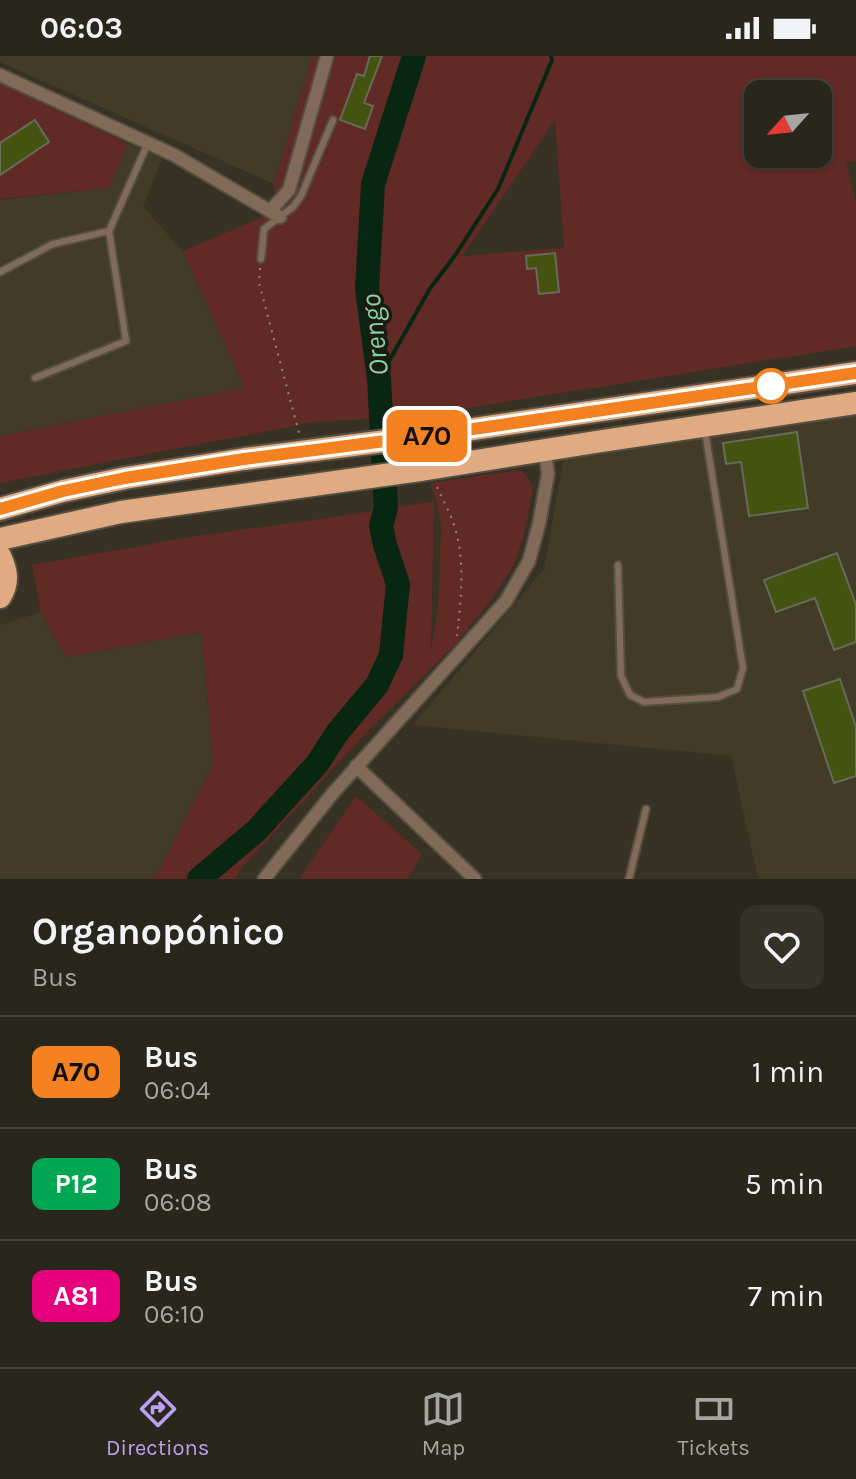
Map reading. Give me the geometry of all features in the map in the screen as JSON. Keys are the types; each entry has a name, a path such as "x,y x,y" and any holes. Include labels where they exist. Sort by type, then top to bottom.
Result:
{"highway":[{"path":"0,509 125,478 856,373"},
{"path":"0,539 121,512 856,403"},
{"path":"0,556 7,581 0,597"}],"street":[{"path":"0,75 174,155 275,214 289,190 327,56"},
{"path":"264,879 356,766 506,601 529,561 539,524 548,474 545,450"},
{"path":"356,766 475,879"}],"lane":[{"path":"261,259 264,229 275,214 293,207 301,196 333,120"},
{"path":"35,378 126,341 109,231 148,143"},
{"path":"0,272 53,244 109,231"},
{"path":"618,565 621,676 630,695 644,702 718,697 737,689 743,668 705,425"},
{"path":"629,879 646,809"}],"path":[{"path":"261,259 259,283 304,451"},
{"path":"420,470 437,487 453,522 461,556 460,608 454,657"}],"shaded area":[{"path":"0,56 313,56 274,184 0,62"},
{"path":"313,56 856,56 856,162 846,161 856,202 856,346 417,416 314,422 0,483 0,436 245,388 183,251 277,211 274,184","holes":["555,120 564,248 463,255"]},
{"path":"0,83 128,144 109,188 0,199"},
{"path":"128,144 162,159 143,207 183,251 245,388 0,436 0,200 109,188"},
{"path":"856,412 856,879 758,879 731,756 413,725 544,569 564,456"},
{"path":"521,470 533,488 524,536 514,565 456,644 370,729 243,866 235,879 149,879 157,874 213,765 202,632 66,657 41,612 32,565 197,536 434,501 431,651 438,609 441,526 430,483"},
{"path":"41,612 66,657 202,632 213,765 157,874 149,879 0,879 0,625"},
{"path":"356,796 422,854 408,879 299,879"}],"building":[{"path":"370,56 382,56 364,103 373,106 365,129 340,120 357,74 364,76"},
{"path":"35,120 49,142 0,175 0,143"},
{"path":"555,253 559,292 539,294 536,268 527,269 526,256"},
{"path":"797,432 808,508 749,516 741,462 726,464 723,443"},
{"path":"837,553 856,605 856,642 834,650 815,598 776,612 764,580"},
{"path":"840,679 856,727 856,776 834,783 803,691"}],"waterway":[{"name":"Orengo","path":"199,879 256,831 317,764 337,733 377,685 391,655 398,584 381,526 386,508 379,379 367,289 373,184 414,56"},
{"path":"379,379 429,290 498,189 552,60 551,56"}],"bus line":[{"name":"A70","path":"0,509 125,478 244,459 425,436 856,373"}]}
